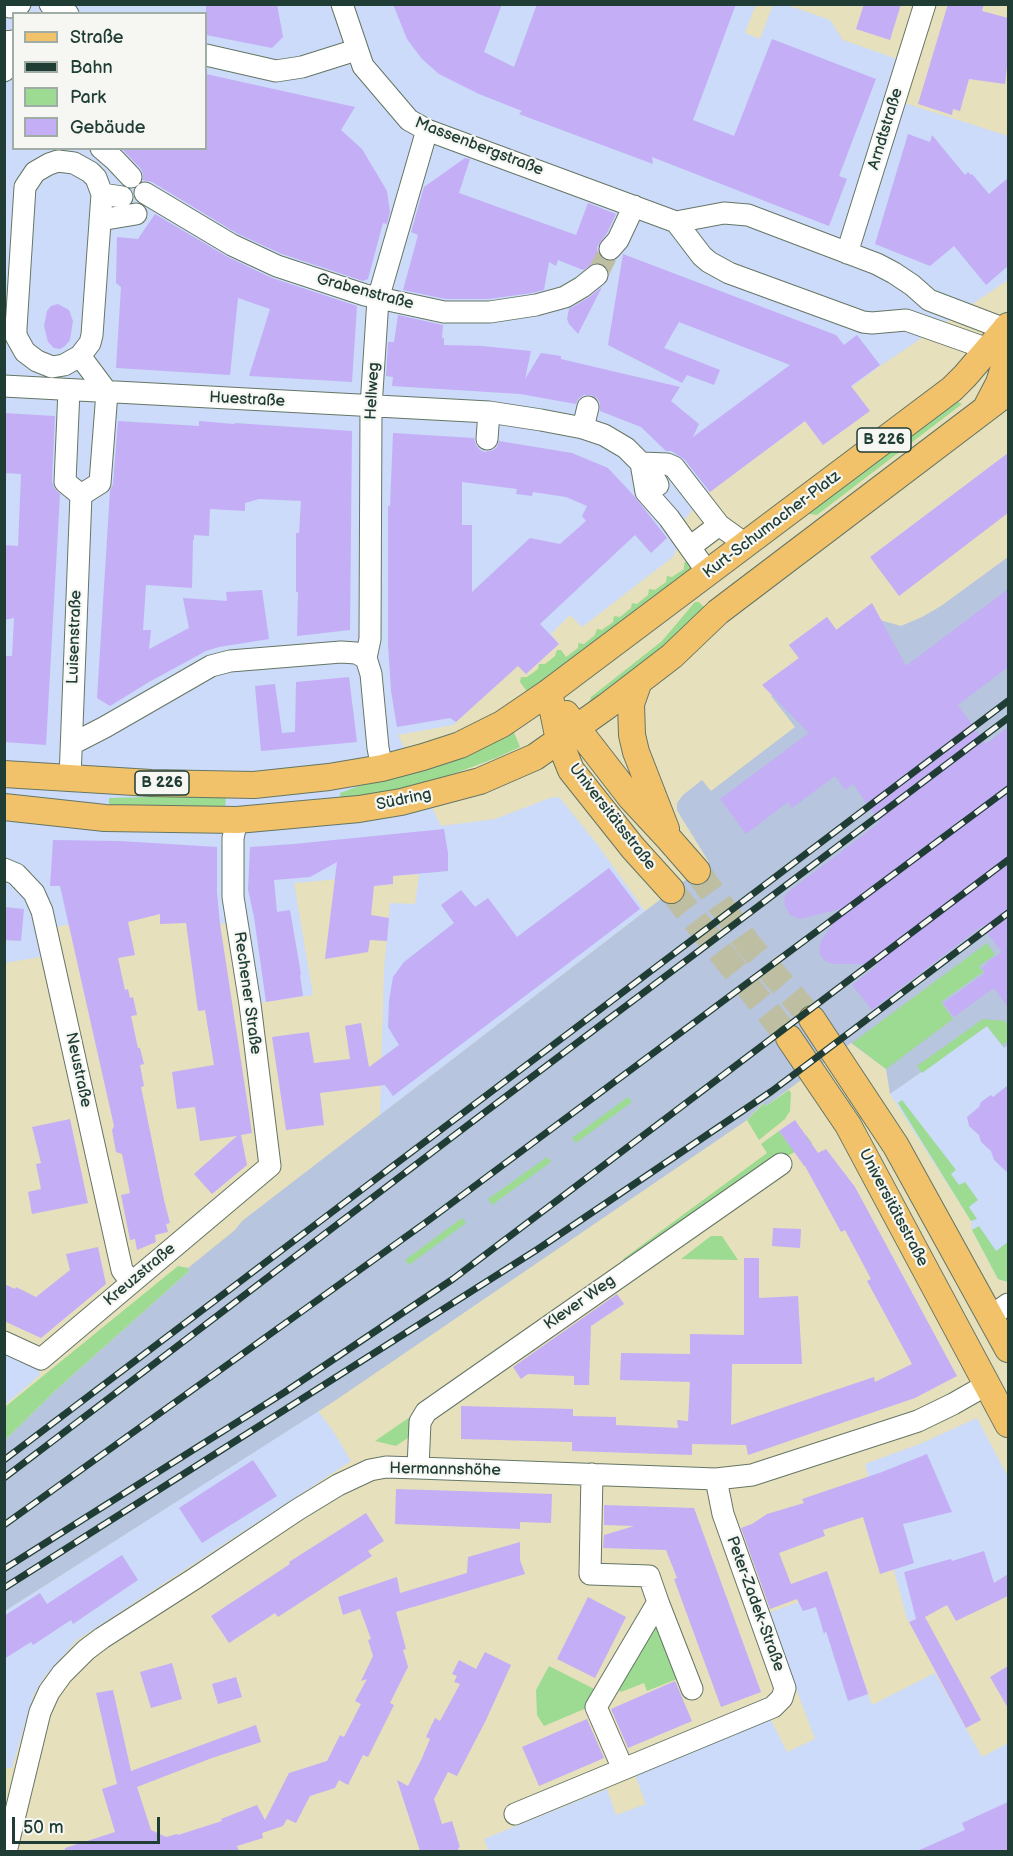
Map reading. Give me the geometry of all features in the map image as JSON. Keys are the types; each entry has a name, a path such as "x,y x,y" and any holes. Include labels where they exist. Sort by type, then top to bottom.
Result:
{"main road":[{"path":"986,408 999,383 1004,340"},
{"name":"Kurt-Schumacher-Platz","path":"549,692 952,389 1004,340"},
{"name":"B 226","path":"568,734 638,684 672,656 718,612 1008,392"},
{"name":"Universitätsstraße","path":"638,684 631,704 632,735 636,752 669,838"},
{"path":"549,692 568,734"},
{"name":"B 226","path":"4,774 151,783 254,786 289,782 382,768 423,758 460,745 502,724 549,692"},
{"name":"Universitätsstraße","path":"568,734 698,871"},
{"name":"Universitätsstraße","path":"568,734 571,770 633,848 671,890"},
{"name":"Südring","path":"4,807 67,815 156,820 237,820 337,812 400,802 480,781 536,757 568,734"},
{"path":"67,815 70,778"},
{"path":"237,820 248,804 289,782"},
{"name":"Universitätsstraße","path":"812,1019 1000,1310 1008,1349"},
{"name":"Universitätsstraße","path":"789,1038 848,1125 1008,1424"},
{"name":"Universitätsstraße","path":"988,1384 1000,1310"},
{"path":"988,1384 1008,1367"}],"street":[{"path":"50,4 64,12"},
{"name":"Massenbergstraße","path":"342,4 363,66 409,120 427,130 676,222"},
{"name":"Arndtstraße","path":"847,253 925,4"},
{"path":"207,55 276,71 302,67 356,50"},
{"name":"Hellweg","path":"382,768 371,674 366,658 370,639 380,407 378,299 427,130"},
{"name":"Grabenstraße","path":"102,150 127,191 176,210 232,245 277,266 378,299 444,312 490,312 536,305 564,297 597,275"},
{"path":"58,155 66,161 83,167 96,177 127,191 100,220 90,343 80,356 64,365 51,367 37,361 25,352 16,336 15,328 25,187 35,172 49,164 58,155"},
{"path":"100,220 127,191"},
{"path":"610,249 618,240 634,206"},
{"path":"738,213 748,215 894,273 928,300 1004,340 906,320 864,322 718,268 702,256 676,222 710,215 738,213"},
{"path":"51,367 60,389 65,482 81,495 100,483 107,392 80,356"},
{"name":"Huestraße","path":"4,386 489,412 583,428 604,435 626,448 654,486 708,573"},
{"path":"583,428 588,406"},
{"path":"487,439 489,412"},
{"path":"654,486 667,464 674,467 719,525 744,546"},
{"name":"Luisenstraße","path":"70,778 81,495"},
{"name":"Kurt-Schumacher-Platz","path":"690,547 719,525"},
{"path":"72,744 105,728 211,666 230,661 341,652 356,653 366,658"},
{"name":"Rechener Straße","path":"237,820 233,838 233,897 250,1004 270,1166"},
{"name":"Neustraße","path":"4,869 16,874 34,893 42,911 122,1270 131,1282"},
{"name":"Klever Weg","path":"418,1468 420,1422 426,1412 781,1164"},
{"name":"Kreuzstraße","path":"4,1342 41,1359 270,1166"},
{"name":"Hermannshöhe","path":"6,1851 40,1712 49,1692 62,1674 102,1638 285,1517 338,1485 370,1470 386,1467 716,1479 752,1474 918,1421 988,1384"},
{"path":"592,1474 590,1574 649,1576 692,1689"},
{"name":"Peter-Zadek-Straße","path":"514,1814 772,1707 782,1698 785,1688 723,1514 716,1479"},
{"path":"623,1769 596,1707 658,1602"}],"shaded area":[{"path":"756,4 745,33 760,39 773,5 787,5 830,20 843,40 900,60 889,98 1008,136 1008,280 880,366 704,496 675,531 678,543 674,556 582,627 570,615 551,634 559,644 526,674 518,665 453,725 398,735 441,826 495,819 550,798 559,797 597,844 645,911 380,1115 384,970 390,903 415,904 419,874 393,876 393,884 365,887 363,877 294,883 313,995 250,1004 227,925 160,906 47,929 52,955 5,963 5,5"},
{"path":"1008,557 1008,1045 1004,1048 987,1026 890,1094 886,1069 851,1043 766,1106 763,1103 747,1120 333,1402 5,1611 5,1440 57,1389 189,1271 188,1268 235,1230 242,1221 709,862 677,810 677,803 683,795 702,780 711,791 795,727 771,696 807,669 789,645 827,617 844,640 880,620 901,626 941,606"},
{"path":"987,1026 1004,1048 1008,1045 1008,1282 998,1279 972,1230 971,1221 890,1094"},
{"path":"5,1342 32,1355 40,1375 5,1405"},
{"path":"318,1411 351,1461 77,1640 45,1676 34,1694 12,1768 5,1768 5,1611"},
{"path":"977,1418 1008,1477 1008,1574 992,1584 908,1622 865,1464 922,1443"},
{"path":"827,1571 872,1705 935,1673 982,1757 1008,1743 1008,1851 489,1852 484,1839 607,1789 616,1815 646,1804 635,1775 770,1718 787,1752 815,1739 768,1613 799,1602"}],"green space":[{"path":"954,400 962,404 817,515 803,513"},
{"path":"685,562 688,562 694,569 528,693 520,682 521,677 527,677 538,669 539,664 545,664 555,656 557,650 561,650 566,657 578,648 578,643 584,644 595,635 597,629 602,630 613,622 614,616 620,617 631,608 632,603 637,604 648,595 649,589 655,590 666,582 667,576 672,577 684,569"},
{"path":"695,602 699,602 705,608 674,641 589,704 591,697 662,641"},
{"path":"513,730 520,747 496,758 421,784 341,801 340,793"},
{"path":"226,795 225,811 109,814 109,798"},
{"path":"987,943 995,955 979,966 983,972 941,1002 953,1019 886,1069 852,1043"},
{"path":"983,1019 1005,1021 1008,1026 1008,1041 1002,1045 987,1026 922,1073 917,1066"},
{"path":"789,1090 791,1093 790,1111 785,1119 759,1140 747,1120 764,1103 766,1106"},
{"path":"628,1097 632,1102 576,1143 572,1138"},
{"path":"902,1100 956,1170 951,1174 959,1185 965,1182 978,1200 969,1207 977,1219 971,1221 898,1103"},
{"path":"779,1131 790,1146 806,1135 812,1143 789,1155 623,1262 623,1259 767,1153 761,1144"},
{"path":"547,1157 551,1162 492,1205 488,1199"},
{"path":"462,1218 466,1223 409,1265 405,1260"},
{"path":"979,1226 996,1251 1008,1242 1008,1282 998,1279 972,1230"},
{"path":"711,1236 722,1236 738,1260 681,1259"},
{"path":"178,1266 188,1268 189,1271 57,1389 5,1440 5,1407"},
{"path":"410,1417 409,1437 396,1446 375,1441"},
{"path":"658,1626 677,1679 647,1691 644,1683 621,1692 618,1689 655,1627"},
{"path":"549,1666 598,1691 589,1707 544,1726 537,1715 536,1690"}],"building":[{"path":"206,4 277,4 283,37 272,48 207,35"},
{"path":"393,4 502,4 484,52 514,67 537,4 736,4 693,120 734,136 772,39 876,79 839,176 847,179 829,226 652,157 653,164 519,114 522,111 479,94 439,74 422,59 407,39"},
{"path":"864,4 901,4 890,40 856,29"},
{"path":"948,4 984,4 982,11 1008,18 1008,58 1005,84 969,79 960,111 953,109 952,115 918,104"},
{"path":"207,74 355,107 341,130 362,149 387,191 390,212 387,224 383,223 368,279 363,281 282,254 238,234 152,182 143,180 141,169 123,150 207,150"},
{"path":"908,134 930,142 932,135 965,175 968,172 972,174 989,194 1008,178 1008,266 986,285 954,246 930,266 875,244"},
{"path":"465,158 470,159 459,193 576,235 588,203 616,214 597,247 602,259 608,262 616,260 609,273 607,267 601,263 595,263 583,270 558,260 556,266 549,262 544,290 532,293 489,299 445,299 403,290 418,235 411,232 424,187"},
{"path":"155,214 226,256 272,278 357,306 352,382 249,376 270,309 238,298 230,375 116,368 121,287 116,283 117,237 138,239"},
{"path":"623,254 836,335 844,345 857,335 880,365 851,386 870,411 823,445 805,421 710,492 684,459 671,451 666,451 641,427 600,411 600,403 591,395 584,395 578,399 576,404 520,394 392,386 393,377 386,376 388,342 394,342 398,315 443,325 444,345 531,351 525,379 541,353 561,356 561,359 680,387 671,401 699,424 693,437 790,365 679,322 664,348 720,370 714,385 687,375 682,383 608,345"},
{"path":"602,287 578,334 567,319 569,309"},
{"path":"58,304 69,310 73,321 70,340 60,349 54,348 48,342 44,326 47,311 51,306"},
{"path":"4,413 55,416 52,481 54,488 60,494 46,745 4,742 4,676 6,656 12,656 14,618 4,620 4,545 18,546 21,474 4,473"},
{"path":"118,421 199,426 199,421 352,431 350,630 297,636 296,533 299,533 301,501 259,499 245,503 245,511 210,509 209,536 194,535 192,588 146,585 143,630 151,630 149,649 189,628 183,598 227,601 226,592 262,590 269,639 206,651 110,706 97,698 110,491 113,484"},
{"path":"393,433 474,438 476,445 485,452 497,447 499,441 572,453 608,468 635,497 667,538 651,553 635,535 540,624 559,644 526,674 518,666 456,722 450,718 397,727 391,691 388,644 388,506 390,506","holes":["462,482 517,489 516,494 532,496 533,492 566,497 587,506 582,516 586,521 560,544 530,538 472,592 472,525 462,525"]},
{"path":"1008,453 1008,513 899,596 870,557"},
{"path":"1008,589 1008,667 958,705 986,744 1008,727 1008,1008 994,988 954,1017 943,1003 984,974 982,968 1002,952 982,926 872,1010 852,985 879,964 833,964 825,961 820,955 821,941 844,908 800,919 790,915 784,904 788,892 880,822 853,784 845,790 835,776 792,808 788,802 746,834 720,799 809,733 762,685 799,658 789,645 827,617 836,630 872,603 906,666"},
{"path":"349,677 357,742 261,751 255,686 275,684 282,733 295,732 296,682"},
{"path":"444,829 448,871 393,876 393,884 374,886 371,915 389,918 387,941 370,940 368,952 325,959 337,862 310,877 274,880 277,912 290,910 303,996 266,1002 248,890 250,847"},
{"path":"53,840 120,841 217,847 220,924 252,1133 241,1135 247,1165 212,1194 194,1174 237,1136 200,1141 195,1107 177,1109 172,1072 214,1065 205,1010 198,1011 186,923 160,924 160,914 128,922 135,955 118,958 125,990 128,989 130,998 133,997 137,1015 131,1016 144,1064 140,1065 144,1086 141,1087 170,1223 166,1224 168,1232 155,1235 156,1242 137,1250 135,1239 130,1240 121,1195 130,1193 122,1154 116,1152 112,1130 114,1126 60,886 50,886"},
{"path":"609,868 640,909 393,1096 385,1085 320,1093 324,1125 286,1130 272,1037 309,1032 314,1063 350,1059 345,1026 361,1023 369,1067 399,1045 388,1027 393,977 404,962 454,923 441,905 461,890 475,907 488,898 517,937"},
{"path":"4,907 24,909 21,941 4,940"},
{"path":"1008,1085 1008,1173 994,1160 991,1151 969,1126 967,1117 979,1107 981,1102 991,1095 993,1097"},
{"path":"70,1119 88,1203 32,1214 28,1192 41,1189 36,1164 41,1163 32,1127"},
{"path":"795,1120 818,1153 826,1149 855,1187 957,1376 915,1398 748,1455 746,1445 692,1444 692,1455 572,1451 572,1442 461,1439 461,1406 573,1409 573,1416 616,1417 616,1425 678,1428 677,1420 688,1421 690,1382 620,1380 621,1353 690,1354 690,1334 744,1335 744,1258 759,1258 759,1298 798,1296 802,1364 732,1364 731,1425 874,1377 875,1382 912,1364 867,1281 871,1279 845,1230 841,1232 805,1166 779,1131"},
{"path":"773,1228 801,1229 800,1248 772,1246"},
{"path":"98,1247 106,1284 41,1338 4,1321 4,1284 36,1297 70,1270 66,1254"},
{"path":"617,1294 624,1304 591,1326 589,1385 574,1385 574,1376 528,1374 521,1379 513,1367"},
{"path":"927,1454 952,1512 903,1524 914,1563 880,1574 863,1517 823,1530 825,1536 779,1553 791,1584 827,1571 868,1694 848,1701 816,1607 803,1611 797,1599 770,1609 741,1528 767,1514 804,1503 802,1499"},
{"path":"253,1460 277,1496 202,1543 179,1508"},
{"path":"396,1489 552,1494 551,1523 520,1522 520,1529 395,1524"},
{"path":"604,1505 694,1508 761,1692 721,1707 674,1579 677,1578 666,1550 603,1548 604,1535 634,1526 604,1525"},
{"path":"366,1513 384,1541 368,1551 372,1556 278,1617 275,1613 229,1643 211,1616 290,1564 289,1562"},
{"path":"520,1542 520,1560 525,1574 396,1612 406,1649 403,1650 408,1667 390,1703 394,1705 368,1757 363,1755 348,1785 339,1780 335,1788 310,1796 296,1823 287,1819 283,1826 262,1833 263,1838 237,1846 239,1851 65,1851 65,1848 115,1832 102,1789 117,1784 96,1693 113,1690 131,1771 256,1725 261,1742 137,1787 151,1830 166,1837 178,1835 222,1821 221,1819 257,1805 265,1820 289,1773 327,1761 340,1735 344,1737 361,1704 355,1701 367,1679 361,1681 373,1656 368,1640 371,1639 360,1609 343,1615 338,1597 397,1577 400,1593 467,1573 468,1557"},
{"path":"984,1551 994,1583 1008,1574 1008,1596 956,1621 947,1605 925,1617 981,1720 966,1728 909,1622 916,1619 904,1572"},
{"path":"122,1555 138,1580 73,1624 71,1620 33,1645 31,1642 4,1659 4,1616 40,1593 47,1604"},
{"path":"588,1597 626,1617 595,1678 557,1659"},
{"path":"485,1652 511,1665 457,1776 448,1772 434,1799 442,1824 452,1821 460,1847 459,1851 420,1851 397,1780 408,1786 430,1739 426,1737 435,1718 440,1721 460,1684 454,1682 457,1676 452,1674 459,1660 476,1669"},
{"path":"172,1663 182,1699 151,1708 140,1672"},
{"path":"1008,1666 1008,1708 990,1677"},
{"path":"236,1677 242,1697 218,1704 212,1684"},
{"path":"675,1681 692,1721 628,1748 611,1709"},
{"path":"587,1719 604,1758 539,1786 522,1747"},
{"path":"1008,1802 1008,1851 917,1851 965,1830 962,1823"}],"tunnel":[{"path":"597,275 610,249"},
{"path":"697,871 748,944 812,1019"},
{"path":"671,890 789,1038"}],"railway":[{"path":"4,1460 1008,701"},
{"path":"4,1478 1008,718"},
{"path":"4,1525 425,1223 1008,789"},
{"path":"4,1569 285,1392 453,1279 1008,860"},
{"path":"4,1588 538,1249 772,1091 1008,913"}]}
